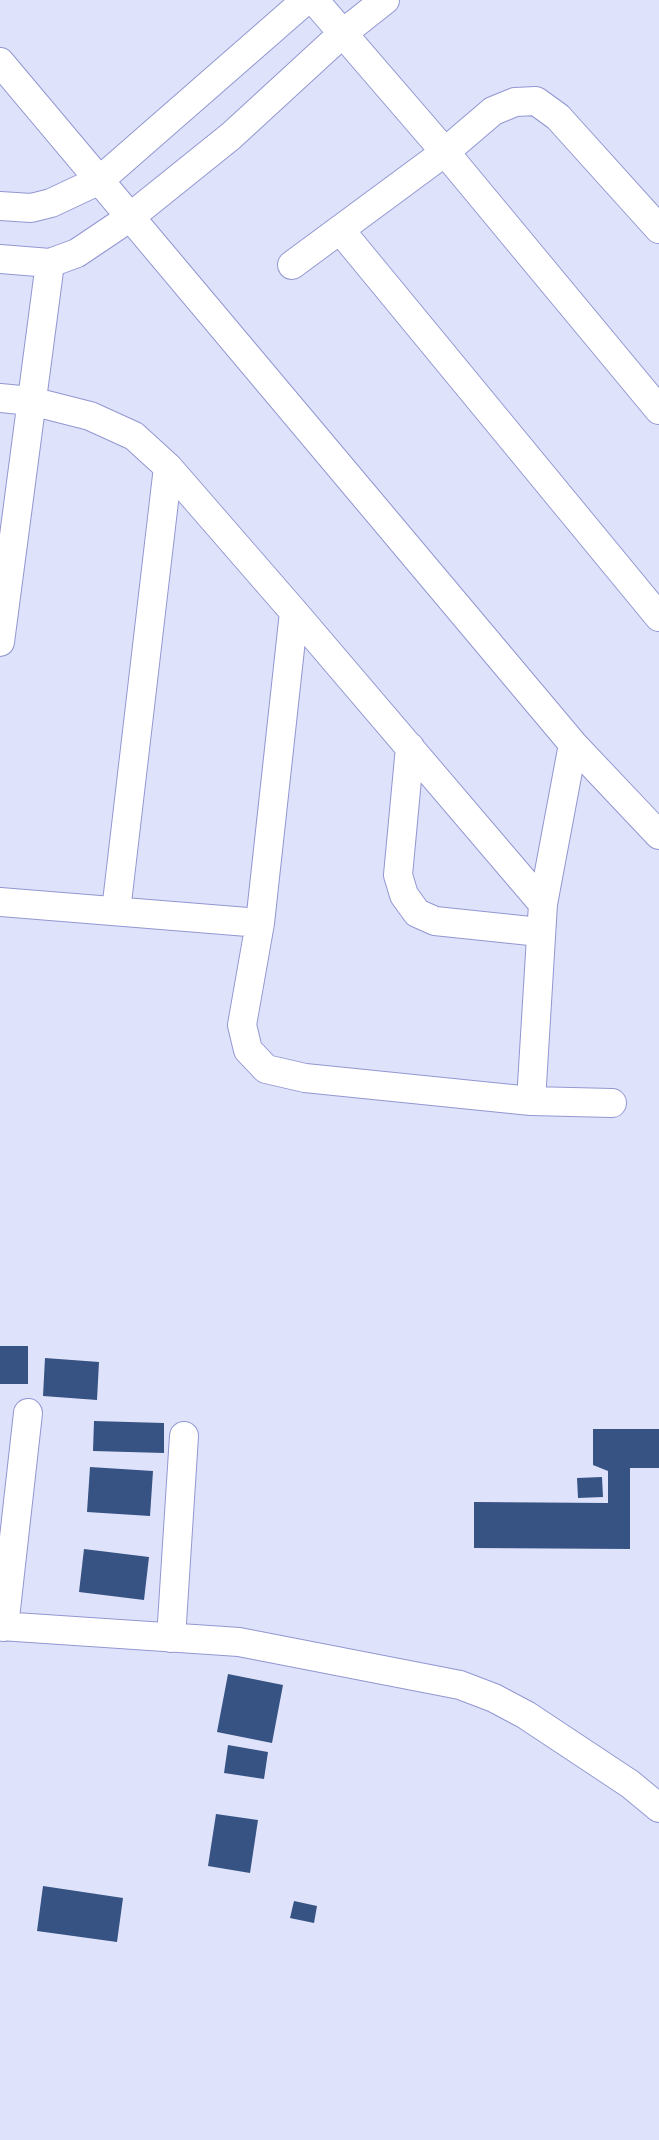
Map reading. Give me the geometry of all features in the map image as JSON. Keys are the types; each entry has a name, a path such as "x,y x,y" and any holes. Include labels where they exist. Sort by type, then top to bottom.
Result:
{"street":[{"path":"0,206 31,208 51,203 100,180 306,0"},
{"path":"314,0 445,152 659,410"},
{"path":"0,259 50,263 77,253 130,218 231,136 342,34 385,0"},
{"path":"0,62 573,744 659,835"},
{"path":"292,265 445,152 492,111 515,102 536,101 558,116 659,230"},
{"path":"340,231 659,617"},
{"path":"0,642 50,263"},
{"path":"0,398 32,401 90,416 134,436 168,467 543,904"},
{"path":"116,912 168,467"},
{"path":"294,612 260,923 242,1025 248,1050 266,1069 305,1078 531,1101 612,1103"},
{"path":"531,1101 543,904 573,744"},
{"path":"410,747 398,875 404,896 417,913 434,921 540,932"},
{"path":"0,902 260,923"},
{"path":"28,1413 2,1627 239,1642 460,1684 494,1698 526,1715 630,1784 659,1808"},
{"path":"171,1638 184,1436"}],"building":[{"path":"0,1346 28,1346 28,1384 0,1384"},
{"path":"45,1358 99,1362 97,1400 43,1396"},
{"path":"94,1421 164,1423 164,1453 93,1451"},
{"path":"593,1429 659,1429 659,1468 630,1468 630,1549 474,1548 474,1502 608,1503 608,1471 593,1465"},
{"path":"90,1467 153,1471 150,1516 87,1512"},
{"path":"602,1477 603,1497 578,1498 577,1478"},
{"path":"84,1549 149,1557 144,1600 79,1592"},
{"path":"228,1674 283,1685 272,1743 217,1732"},
{"path":"228,1745 268,1752 264,1779 224,1773"},
{"path":"216,1814 258,1820 250,1873 208,1866"},
{"path":"43,1886 123,1898 117,1942 37,1931"},
{"path":"294,1901 317,1906 314,1923 290,1918"}]}
